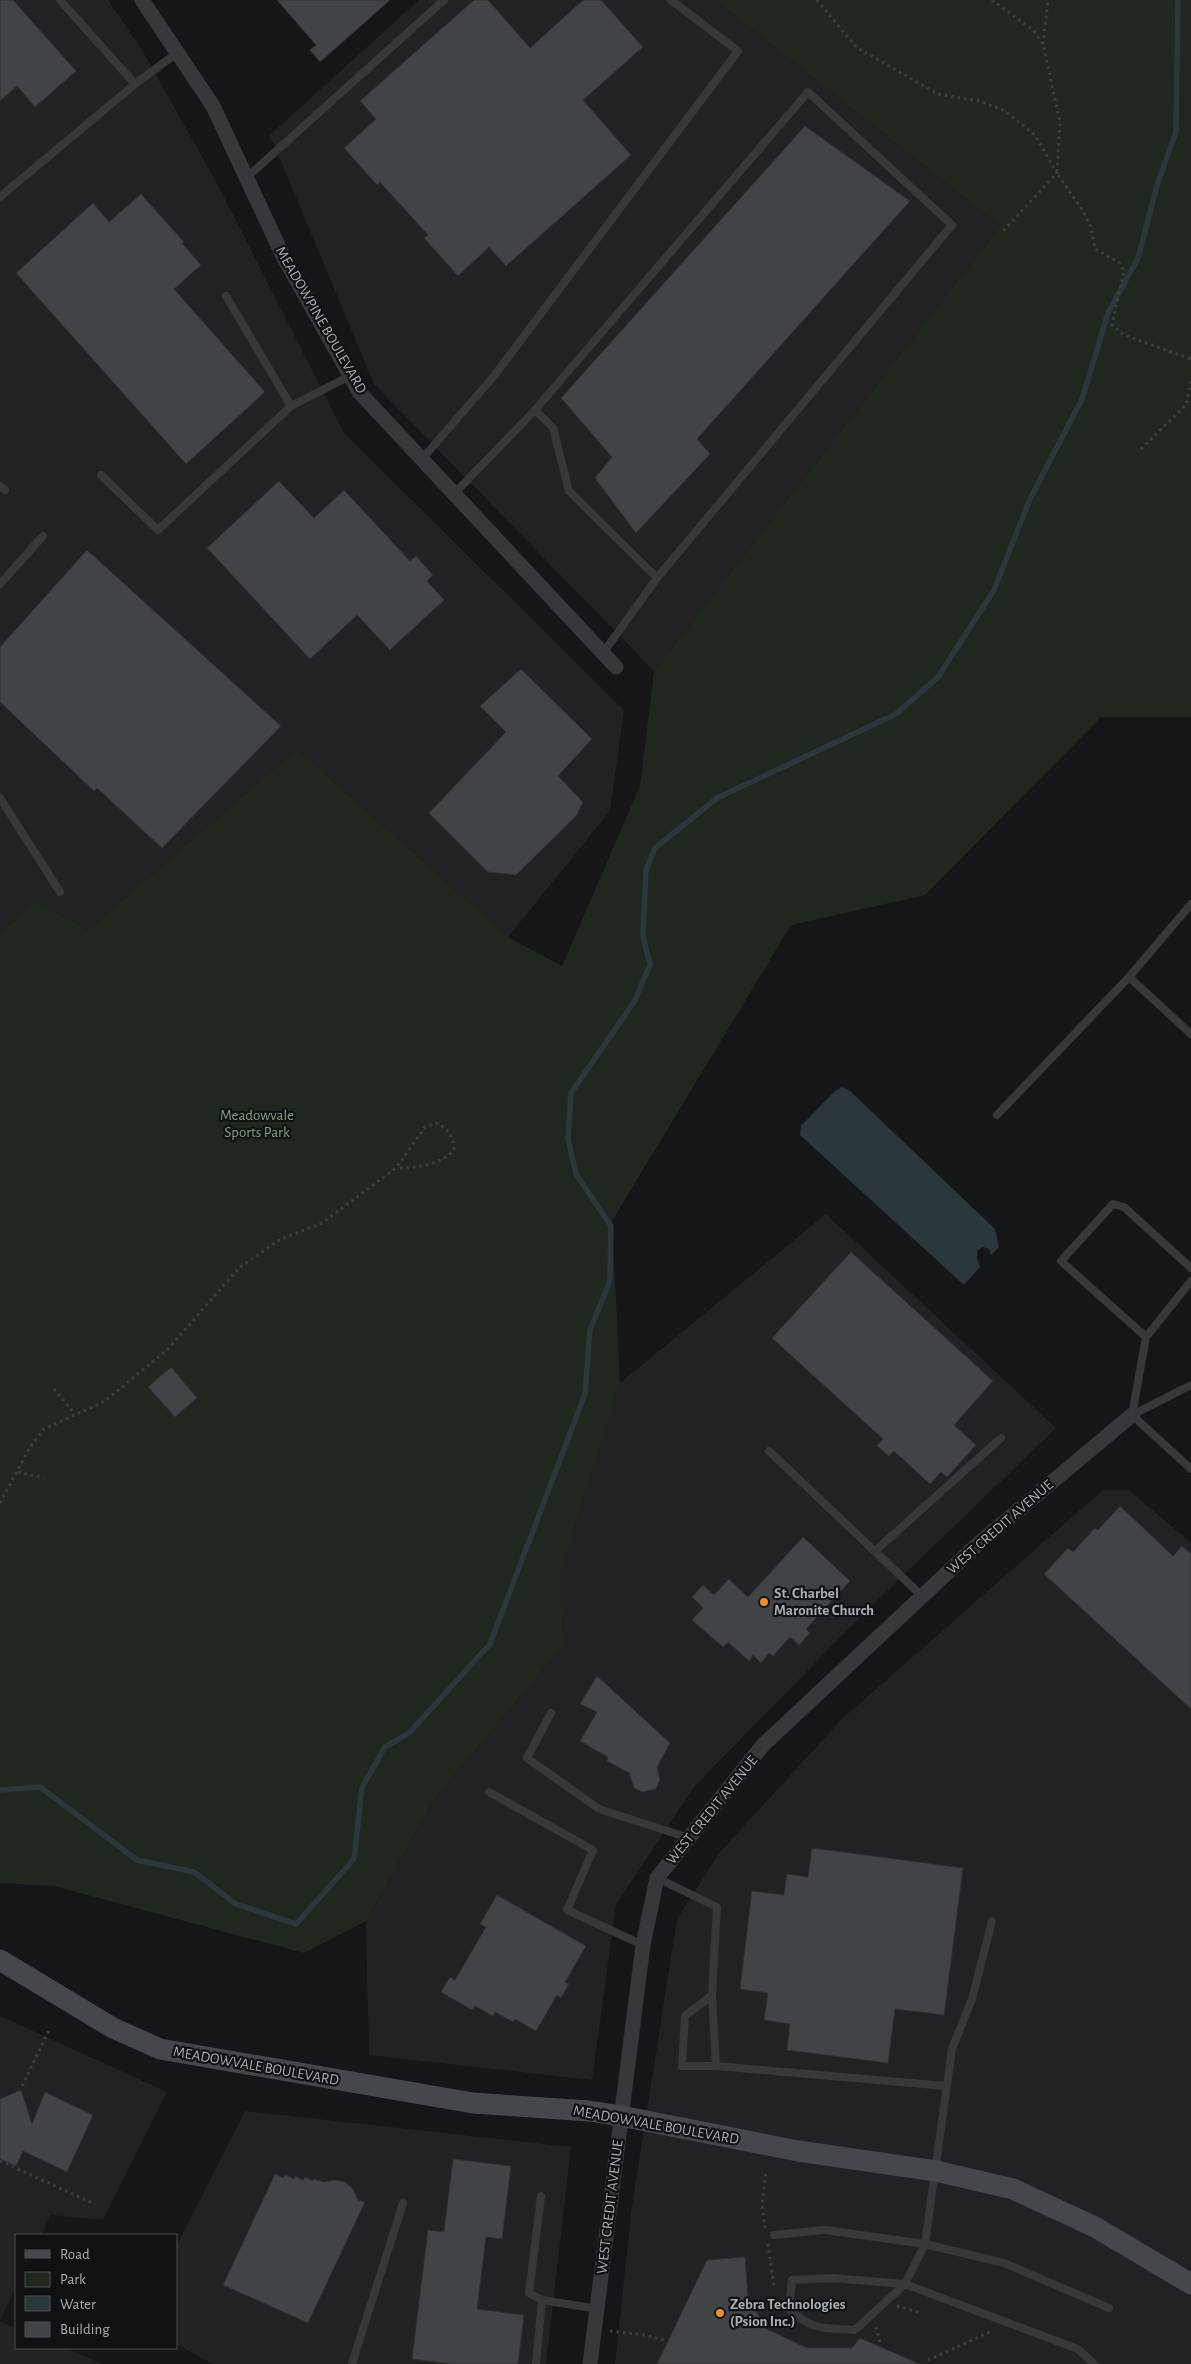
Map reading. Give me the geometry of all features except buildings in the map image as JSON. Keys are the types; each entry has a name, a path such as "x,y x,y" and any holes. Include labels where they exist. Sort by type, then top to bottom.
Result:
{"main road":[{"name":"MEADOWVALE BOULEVARD","path":"0,1960 113,2028 160,2049 473,2104 590,2111 621,2116 798,2151 936,2171 1013,2188 1095,2227 1191,2284"}],"street":[{"name":"MEADOWPINE BOULEVARD","path":"142,0 212,106 283,256 360,393 616,667"},
{"name":"WEST CREDIT AVENUE","path":"590,2364 643,1945 657,1878 764,1745 978,1544 1132,1415"}],"lane":[{"path":"60,0 135,84"},
{"path":"246,178 444,0"},
{"path":"422,459 494,376 738,51 671,0"},
{"path":"0,197 135,84 177,53"},
{"path":"454,494 535,410 808,92 952,225 657,578 603,653"},
{"path":"226,296 291,406"},
{"path":"101,475 158,530 291,406 350,376"},
{"path":"535,410 553,428 569,491 657,578"},
{"path":"0,584 43,536"},
{"path":"0,798 60,892"},
{"path":"997,1115 1128,977 1191,904"},
{"path":"1128,977 1191,1034"},
{"path":"1146,1337 1061,1261 1113,1204 1124,1207 1191,1268"},
{"path":"1132,1415 1146,1337 1191,1281"},
{"path":"1132,1415 1191,1385"},
{"path":"1132,1415 1191,1469"},
{"path":"875,1551 1001,1438"},
{"path":"769,1450 922,1596"},
{"path":"552,1713 526,1758 599,1809 689,1838"},
{"path":"489,1792 593,1850 567,1910 643,1945"},
{"path":"657,1878 717,1907 712,1995 716,2066"},
{"path":"992,1922 972,1999 952,2049 925,2244 905,2284 855,2330 816,2328 799,2319 789,2309 792,2280 832,2278 905,2284 1078,2349 1094,2364"},
{"path":"712,1995 685,2016 682,2066 716,2066 946,2086"},
{"path":"541,2196 529,2293 542,2300 598,2309"},
{"path":"352,2364 403,2203"},
{"path":"774,2235 825,2230 925,2244 1004,2263 1109,2308"},
{"path":"536,2364 542,2300"}],"path":[{"path":"817,0 856,47 938,94 980,100 1005,111 1035,135 1087,219 1095,249 1120,263 1124,271 1112,325 1124,335 1191,359"},
{"path":"992,0 1033,30 1043,44"},
{"path":"1003,231 1057,172 1060,122 1043,44 1048,0"},
{"path":"1141,449 1186,405 1191,381"},
{"path":"0,1503 30,1447 44,1429 105,1401 167,1350 240,1267 281,1239 322,1223 396,1168 425,1127 436,1123 446,1128 453,1139 454,1150 448,1157 414,1168 396,1168"},
{"path":"54,1389 75,1414"},
{"path":"18,1472 44,1478"},
{"path":"22,2086 50,2028"},
{"path":"0,2161 95,2204"},
{"path":"885,2302 921,2313"},
{"path":"928,2360 1008,2323"},
{"path":"595,2329 644,2335 664,2340"}],"shaded area":[{"path":"0,0 108,0 142,50 219,187 344,433 624,710 610,811 508,937 297,749 88,930 35,901 0,934"},
{"path":"419,0 715,0 1000,226 654,671 374,384 270,135"},
{"path":"826,1214 1056,1428 859,1618 693,1788 616,1905 592,2080 369,2055 366,1921 436,1797 563,1646 561,1571 620,1383"},
{"path":"1103,1490 1129,1490 1191,1543 1191,2364 615,2364 632,2206 677,1919 720,1852 843,1718"},
{"path":"0,2016 167,2092 103,2220 51,2215 42,2234 15,2234 15,2289 0,2321"},
{"path":"245,2111 571,2147 546,2364 213,2364 178,2345 178,2243"},
{"path":"0,2321 15,2328 15,2349 66,2349 103,2364 0,2364"}],"green space":[{"name":"Meadowvale Sports Park","path":"715,0 1191,0 1191,717 1101,717 925,895 791,925 612,1221 620,1383 561,1571 563,1646 436,1797 366,1921 304,1953 54,1886 0,1883 0,934 35,901 88,930 297,749 508,937 562,966 640,786 654,671 1000,226"}],"water":[{"path":"842,1087 850,1091 995,1229 999,1247 991,1255 989,1249 983,1247 978,1250 977,1258 980,1267 964,1285 800,1135 801,1126 835,1091"}],"waterway":[{"path":"0,1790 40,1787 137,1860 194,1872 236,1904 296,1924 354,1859 362,1787 385,1747 409,1733 490,1644 585,1394 590,1330 610,1281 611,1226 576,1174 568,1139 571,1093 634,1002 650,965 643,936 646,870 655,848 717,798 896,714 938,677 994,590 1030,499 1082,399 1108,313 1138,258 1158,182 1176,132 1178,0"}],"place":[{"name":"St. Charbel Maronite Church","path":"764,1602"},
{"name":"Zebra Technologies (Psion Inc.)","path":"720,2313"}]}
